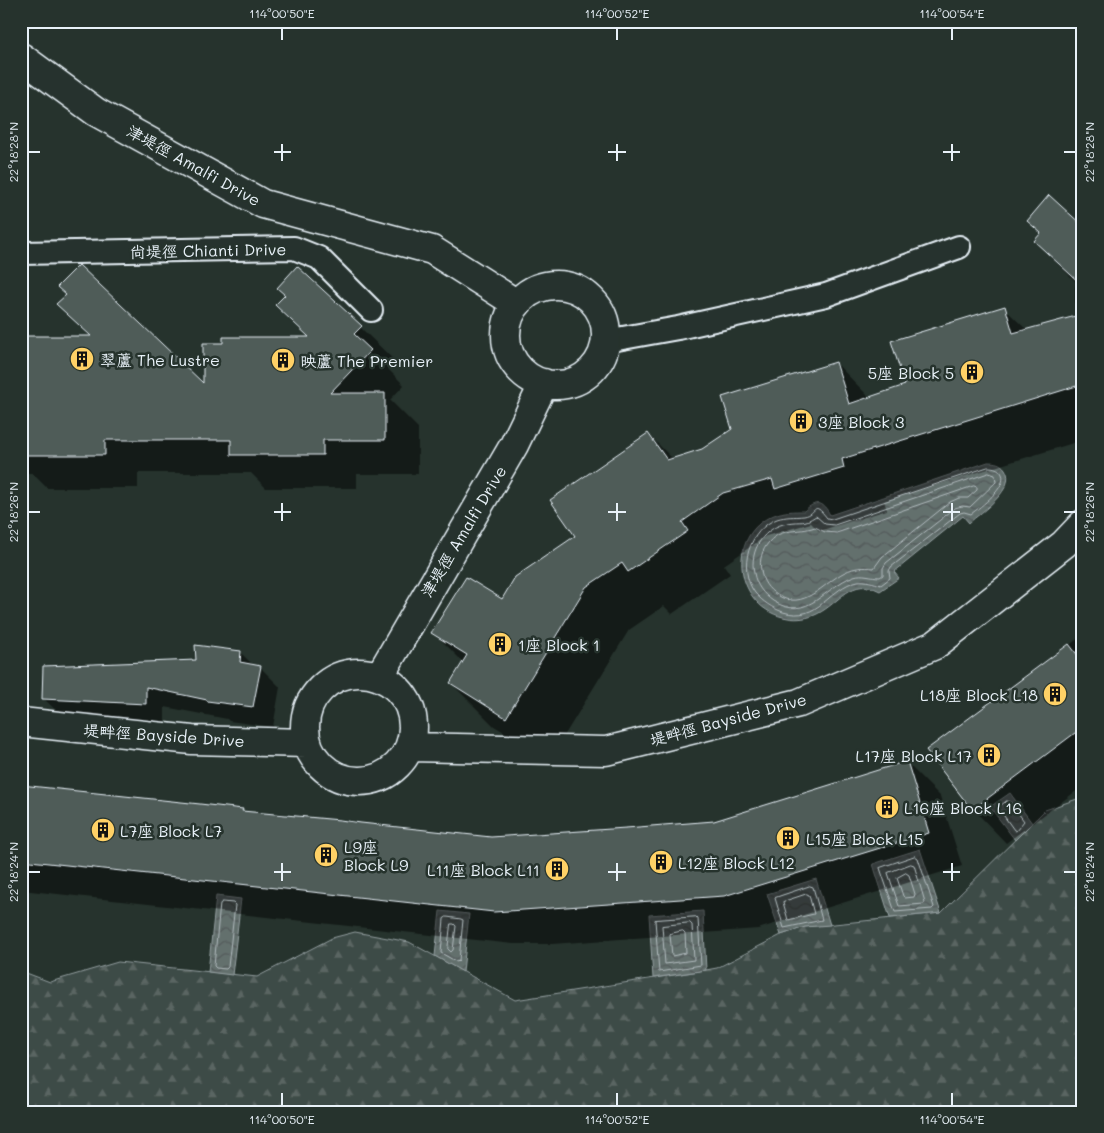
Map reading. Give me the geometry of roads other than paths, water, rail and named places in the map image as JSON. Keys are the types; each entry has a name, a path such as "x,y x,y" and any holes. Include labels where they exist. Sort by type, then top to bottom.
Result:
{"street":[{"name":"津堤徑 Amalfi Drive","path":"21,57 96,112 263,204 432,250 517,304"},
{"path":"560,284 575,288 589,297 599,309 605,324 606,341 601,357 591,370 578,380 561,384 544,383 529,377 517,365 508,351 506,335 508,318 517,304 528,293 543,286 560,284"},
{"name":"津堤徑 Amalfi Drive","path":"379,677 514,445 544,383"},
{"name":"堤畔徑 Bayside Drive","path":"410,747 606,750 799,703 935,645 1064,544 1083,524"},
{"path":"361,674 379,677 394,685 405,698 412,714 414,730 410,747 401,762 388,773 372,780 355,781 338,776 323,767 306,743 306,716 313,699 326,684 342,676 361,674"},
{"name":"堤畔徑 Bayside Drive","path":"21,722 192,740 306,743"}],"lane":[{"path":"606,341 669,330 826,295 959,247"},
{"name":"尚堤徑 Chianti Drive","path":"21,253 294,248 319,258 371,310"}],"water":[{"path":"988,462 1002,465 1005,469 1008,476 1007,484 1002,492 969,523 963,516 894,572 899,578 880,591 870,587 853,589 817,614 807,618 795,619 770,612 756,601 747,587 742,571 742,554 748,538 758,525 774,515 785,512 804,511 812,505 819,504 825,507 830,515"},
{"path":"1010,793 1032,823 1015,840 990,807"},
{"path":"920,849 941,913 890,918 873,864"},
{"path":"816,879 830,925 805,927 781,935 767,894"},
{"path":"216,896 241,899 232,975 208,972"},
{"path":"440,911 469,914 463,972 435,956"},
{"path":"703,911 706,970 653,978 649,915"}],"place":[{"name":"翠蘆 The Lustre","path":"82,359"},
{"name":"映蘆 The Premier","path":"283,360"},
{"name":"5座 Block 5","path":"972,372"},
{"name":"3座 Block 3","path":"801,421"},
{"name":"1座 Block 1","path":"500,644"},
{"name":"L18座 Block L18","path":"1055,694"},
{"name":"L17座 Block L17","path":"989,755"},
{"name":"L16座 Block L16","path":"887,807"},
{"name":"L7座 Block L7","path":"103,830"},
{"name":"L15座 Block L15","path":"788,838"},
{"name":"L9座 Block L9","path":"326,855"},
{"name":"L12座 Block L12","path":"661,862"},
{"name":"L11座 Block L11","path":"557,869"}]}
